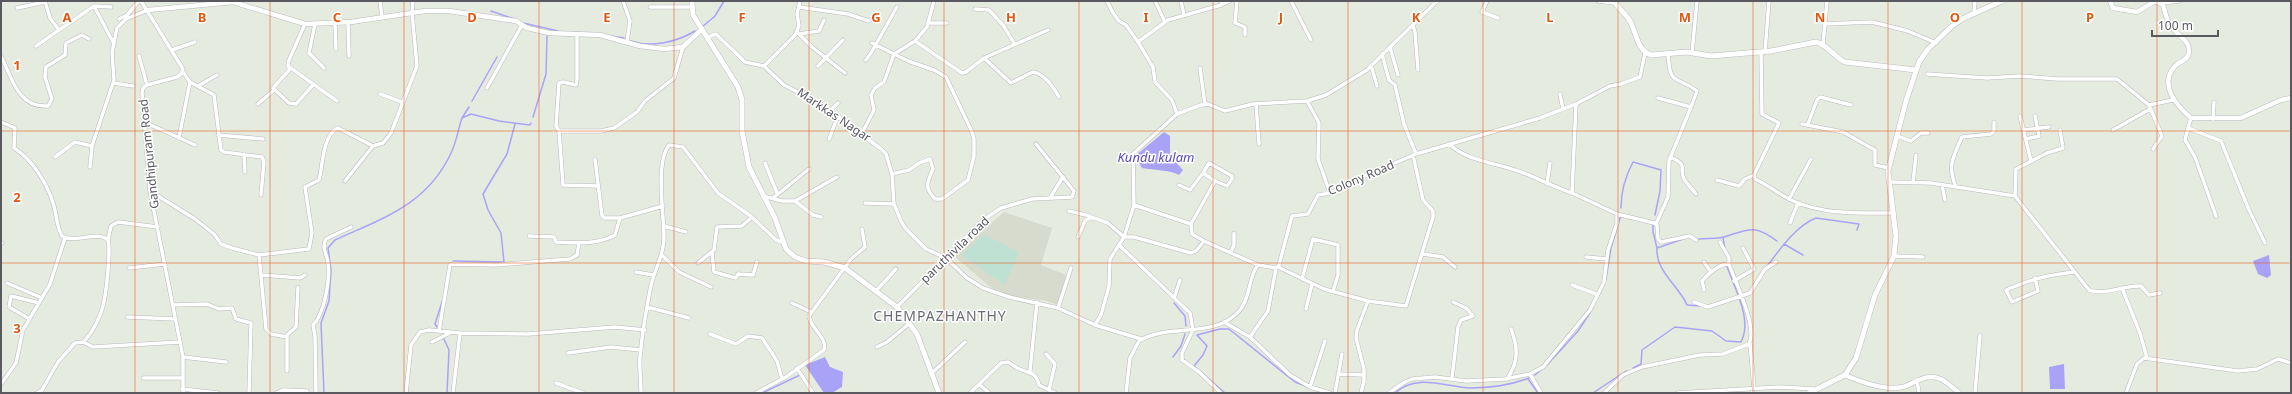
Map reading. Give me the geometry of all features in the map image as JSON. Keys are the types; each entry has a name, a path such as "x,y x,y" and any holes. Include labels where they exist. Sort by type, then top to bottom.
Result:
{"main road":[{"path":"1811,391 1845,375 1859,351 1875,295 1894,256 1896,242 1894,213 1889,182 1889,168 1916,70 1928,49 1936,43 1952,26 1964,18 2002,1"},
{"path":"1614,2 1630,20 1639,45 1645,53 1651,55 1692,53 1711,56 1763,51 1808,42 1816,42 1823,44 1836,58 1845,62 1916,70"},
{"path":"692,4 693,15 738,87 742,100 742,131 746,154 750,167 775,218 786,249 795,257 845,268 897,307 917,334 939,393"}],"street":[{"path":"118,19 127,15 140,1 148,10 181,64 183,72 190,82 214,95 221,150 224,152 260,155 264,159 261,195"},
{"path":"380,1 382,17"},
{"path":"345,181 373,146 383,143 391,133 417,66 412,13 413,1"},
{"path":"623,1 630,21 627,42"},
{"path":"800,1 798,33 825,58 845,73"},
{"path":"861,135 874,110 871,95 875,88 884,82 894,54 915,41 928,23 934,1"},
{"path":"1106,1 1113,14 1119,21 1126,25 1138,42 1153,67 1155,82 1172,100 1178,114"},
{"path":"1155,1 1165,22"},
{"path":"1181,1 1184,15"},
{"path":"1138,42 1165,22 1230,1"},
{"path":"1237,1 1236,23 1245,27 1245,34"},
{"path":"1291,1 1311,40"},
{"path":"1095,325 1101,315 1109,286 1110,259 1124,237 1134,205 1134,154 1178,114 1205,104 1225,111 1256,104 1307,101 1326,95 1355,79 1413,26 1436,1"},
{"path":"1487,1 1482,8 1482,12 1498,18"},
{"path":"1598,1 1614,2"},
{"path":"1692,53 1697,1"},
{"path":"1717,180 1739,186 1745,179 1754,175 1779,123 1762,114 1763,51 1769,1"},
{"path":"1823,44 1827,1"},
{"path":"1974,14 1975,1"},
{"path":"2110,1 2113,8 2132,12 2141,11 2155,1 2162,3 2178,1"},
{"path":"17,8 45,2 50,18 59,30"},
{"path":"90,167 92,146 113,83 114,70 112,52 118,28 126,19 148,10 233,2 305,24 348,22 412,13 449,11 500,18 549,33 600,35 640,46 664,49 683,47"},
{"path":"2162,3 2170,25 2188,45 2190,52 2187,58 2174,67 2170,75 2169,86 2173,100 2191,118 2241,118 2282,100 2291,98"},
{"path":"650,7 692,4"},
{"path":"94,6 114,44"},
{"path":"36,46 94,6 111,7"},
{"path":"799,7 848,14 868,21"},
{"path":"866,60 897,7"},
{"path":"975,9 990,10 1003,25 1014,43"},
{"path":"708,37 716,34 745,62 764,66 798,33 819,31 824,20"},
{"path":"348,22 349,56"},
{"path":"1824,24 1872,22 1908,31 1936,43"},
{"path":"335,23 336,49"},
{"path":"928,23 946,23"},
{"path":"305,24 289,60 290,69 337,101"},
{"path":"315,24 309,53 324,68"},
{"path":"487,88 522,25"},
{"path":"1413,26 1415,32 1418,70"},
{"path":"559,131 601,132 614,128 637,112 646,101 674,78 683,47 702,29"},
{"path":"915,41 962,73 966,72 984,58 1014,43 1048,30"},
{"path":"577,34 576,85 563,82 560,84 556,126 559,131 563,185 598,186"},
{"path":"1,56 20,95 26,102 33,106 48,106 52,99 45,77 46,67 65,55 66,43 82,35 89,39"},
{"path":"818,66 843,40"},
{"path":"172,50 195,42"},
{"path":"874,44 908,61 934,70 946,77 972,132 975,148 968,180 942,199 935,199 928,192 926,184 933,169 930,159 919,163 909,170 892,174"},
{"path":"1390,47 1398,75"},
{"name":"Colony Road","path":"1277,268 1292,216 1308,214 1318,195 1330,193 1414,155 1507,129 1576,104 1610,86 1621,84 1640,77 1645,53"},
{"path":"1215,181 1191,224 1192,234 1204,241 1258,265 1277,268 1312,284 1368,301 1406,306 1423,254 1433,211 1423,200 1414,155 1404,124 1395,85 1389,80 1382,54"},
{"path":"1668,54 1669,71 1675,81 1691,86 1697,91 1670,157 1668,197 1656,224 1658,240 1661,242 1690,236 1696,240"},
{"path":"139,56 147,85"},
{"path":"984,58 1011,83 1033,72 1036,73 1048,81 1059,97"},
{"path":"1371,65 1377,86"},
{"name":"Markkas Nagar","path":"764,66 784,85 796,89 838,116 861,135 872,140 886,154 892,174 894,204 901,221 910,233 926,249 946,258 967,278 983,288 1009,297 1037,302 1058,308 1095,325 1141,339"},
{"path":"1200,68 1205,104"},
{"path":"258,104 274,90 275,84 290,69"},
{"name":"Gandhipuram Road","path":"183,72 177,77 147,85 143,88 144,122 150,191 183,357 183,391"},
{"path":"1927,74 1987,78 2020,76 2058,79 2117,79 2150,107 2162,136 2153,149"},
{"path":"198,86 217,75"},
{"path":"179,138 190,82"},
{"path":"113,83 133,86"},
{"path":"274,90 295,105 313,85"},
{"path":"380,94 402,102"},
{"path":"1560,94 1563,109"},
{"path":"1808,124 1817,100 1820,97 1851,105"},
{"path":"1658,98 1691,107"},
{"path":"2114,130 2150,107 2173,100"},
{"path":"1307,101 1319,123 1318,159 1330,193"},
{"path":"2213,119 2214,102"},
{"path":"830,111 838,103"},
{"path":"1256,104 1259,144"},
{"path":"1572,193 1576,104"},
{"path":"829,139 838,116"},
{"path":"2020,116 2030,161"},
{"path":"2026,140 2038,137 2038,128 2035,116"},
{"path":"2191,118 2184,140 2195,157 2216,216"},
{"path":"1,122 15,128 14,148 34,168 46,185 54,204 59,232 65,238 102,237 108,240"},
{"path":"144,122 195,145"},
{"path":"1956,187 1950,174 1950,168 1962,138 1991,134 1994,131 1994,122"},
{"path":"1802,124 1843,132 1875,150 1875,165 1889,168"},
{"path":"2024,130 2049,127"},
{"path":"2188,128 2221,141 2248,210 2265,243"},
{"path":"150,191 195,219 214,234 221,244 259,255 309,249 312,232 306,186 319,180 323,158 335,129 340,129 373,146"},
{"path":"2060,130 2064,148 2030,161 2016,169 2015,196 2088,290 2098,293 2141,286 2149,295 2160,292"},
{"path":"1897,136 1911,141 1921,133 1928,133"},
{"path":"218,135 263,139"},
{"path":"55,158 75,142 92,146"},
{"path":"641,393 641,350 647,307 653,275 662,255 664,226 664,154 669,144 675,144 683,147 690,153 718,193 752,217 776,240 784,243"},
{"name":"paruthivila road","path":"897,307 983,220 1001,208 1032,199 1072,197 1074,191 1036,144"},
{"path":"1449,144 1458,152 1470,158 1517,171 1572,193 1617,214 1656,224"},
{"path":"244,154 245,172"},
{"path":"1913,183 1916,155"},
{"path":"1670,157 1680,161 1683,166 1684,178 1696,194"},
{"path":"1789,199 1811,159"},
{"path":"595,160 602,216 605,218 620,218 663,206"},
{"path":"765,163 777,193"},
{"path":"1179,185 1190,190 1209,163 1232,177 1227,186 1215,181 1203,173"},
{"path":"1547,184 1550,163"},
{"path":"773,198 777,193 809,169"},
{"path":"1754,175 1755,179 1798,203 1833,212 1894,213"},
{"path":"795,201 837,177"},
{"path":"1050,198 1063,177"},
{"path":"1889,182 1942,185 2015,196"},
{"path":"1942,185 1945,200"},
{"path":"764,196 795,201 813,215 821,217"},
{"path":"865,203 894,204"},
{"path":"1790,223 1798,203"},
{"path":"1134,205 1191,224"},
{"path":"1069,211 1091,217 1108,224 1124,237 1134,237 1191,253 1196,251 1204,241"},
{"path":"1389,393 1403,383 1412,380 1452,378 1466,381 1507,379 1530,374 1543,367 1557,352 1590,310 1606,275 1608,250 1617,223 1617,214"},
{"path":"698,263 712,253 716,246 717,227 742,226 752,217"},
{"path":"1078,237 1085,221 1091,217"},
{"path":"529,236 554,237 556,242 579,243 608,239 615,235 620,218"},
{"path":"83,342 88,337 102,307 109,253 108,240 111,226 114,223 158,227"},
{"path":"664,226 686,232"},
{"path":"316,393 315,336 313,325 317,321 325,300 328,267 323,247 326,239 351,227"},
{"path":"756,393 782,379 821,353 825,346 824,342 809,322 811,312 854,255 865,247 862,229"},
{"path":"1231,252 1234,245 1234,233"},
{"path":"1,384 16,362 23,330 28,318 50,284 65,238"},
{"path":"1302,279 1313,239 1338,245 1338,275 1333,291"},
{"path":"1720,242 1729,258 1728,264 1741,296 1751,330 1750,343 1754,388 1752,393"},
{"path":"439,331 450,265 496,265 570,259 577,255 579,243"},
{"path":"1119,245 1190,313 1193,330 1182,353 1182,360 1199,372 1221,393"},
{"path":"1734,281 1754,269 1743,248"},
{"path":"712,253 714,272 736,278 738,274 752,275 757,262"},
{"path":"1423,254 1443,257 1455,267"},
{"path":"259,255 266,329 271,334 287,338"},
{"path":"662,255 679,272 711,287"},
{"path":"1894,256 1923,257"},
{"path":"1586,257 1607,260"},
{"path":"1704,262 1711,272"},
{"path":"1694,302 1708,307 1750,293 1765,269 1776,262"},
{"path":"129,268 165,264"},
{"path":"1704,290 1702,281 1711,272 1728,264"},
{"path":"1126,393 1130,358 1141,339 1162,331 1193,330 1231,319 1241,309 1258,265"},
{"path":"1058,308 1071,268"},
{"path":"1250,337 1268,311 1277,268"},
{"path":"876,291 896,269"},
{"path":"636,272 653,275"},
{"path":"2035,278 2038,291 2012,302 2006,290 2035,278 2046,275 2075,272"},
{"path":"262,275 300,278 305,275"},
{"path":"1174,298 1180,280"},
{"path":"7,283 42,298"},
{"path":"1306,309 1312,284"},
{"path":"1572,285 1596,294"},
{"path":"287,371 287,338 288,333 296,327 298,287"},
{"path":"2122,288 2140,333 2147,358"},
{"path":"28,318 9,307 11,296 39,303"},
{"path":"1361,393 1364,376 1356,338 1357,330 1368,301"},
{"path":"1030,371 1037,302"},
{"path":"1452,378 1458,327 1461,320 1473,316 1466,308 1453,302"},
{"path":"792,303 811,312"},
{"path":"173,305 207,304 219,309 232,308 236,319 251,323 248,393"},
{"path":"647,307 689,318"},
{"path":"127,317 176,319"},
{"path":"1224,322 1250,337 1290,375 1310,387 1330,393"},
{"path":"877,347 887,342 910,323"},
{"path":"406,393 408,357 415,337 420,332 439,331 460,333 528,334 615,327 645,330"},
{"path":"1507,379 1514,369 1517,356 1511,329"},
{"path":"432,342 450,332"},
{"path":"453,393 460,333"},
{"path":"710,334 736,344 748,336 762,338 777,361 782,379"},
{"path":"1974,393 1980,335"},
{"path":"1310,387 1325,340"},
{"path":"37,393 42,390 58,362 75,343 83,342 92,347 180,342"},
{"path":"931,374 965,342"},
{"path":"1604,393 1623,375 1642,367 1700,355 1727,353 1750,343"},
{"path":"568,353 611,347 641,350"},
{"path":"1046,354 1055,364 1049,390"},
{"path":"1335,393 1342,354"},
{"path":"183,357 226,362"},
{"path":"2147,358 2154,361 2238,371 2257,368 2278,359 2291,363"},
{"path":"2126,393 2137,364 2147,358"},
{"path":"970,393 1001,363 1008,362 1022,370 1030,371 1037,377 1039,385 1055,393"},
{"path":"797,368 813,393"},
{"path":"1338,374 1364,376"},
{"path":"1530,374 1541,393"},
{"path":"1845,375 1857,381 1891,387 1901,387 1927,377 1938,377 1959,393"},
{"path":"143,378 183,378"},
{"path":"1918,380 1919,393"},
{"path":"556,383 583,393"},
{"path":"979,384 990,393"},
{"path":"1677,393 1780,387 1811,391"},
{"path":"276,393 282,390 306,391"},
{"path":"183,391 218,393"}],"shaded area":[{"path":"1004,212 1052,228 1041,265 1066,275 1058,305 1043,300 1014,297 995,291 954,256"}],"green space":[{"path":"984,235 1019,252 1005,285 961,255"}],"water":[{"name":"Kundu kulam","path":"1164,132 1170,136 1170,156 1183,170 1179,175 1166,171 1142,168 1135,156"},
{"path":"2269,255 2271,275 2267,278 2258,274 2253,261"},
{"path":"825,357 830,367 843,372 842,387 832,393 824,393 805,365"},
{"path":"2064,364 2065,389 2050,389 2049,367"}],"waterway":[{"path":"702,27 715,16 724,1"},
{"path":"491,11 514,19"},
{"path":"523,23 558,31"},
{"path":"631,41 647,44 664,43 688,35 695,31"},
{"path":"569,32 589,33"},
{"path":"533,117 546,74 547,36"},
{"path":"611,36 624,38"},
{"path":"472,101 497,57"},
{"path":"469,107 462,118 471,114 499,121 530,125 531,123"},
{"path":"324,393 321,323 329,301 331,270 328,248 335,240 386,217 402,208 430,185 441,171 451,153 462,118"},
{"path":"453,261 504,262 501,233 488,210 483,194 507,154 515,124"},
{"path":"1621,208 1624,184 1633,162 1661,170 1660,191 1655,215"},
{"path":"1606,279 1611,248 1621,215"},
{"path":"1768,265 1783,245 1802,226 1816,218 1859,224 1857,230"},
{"path":"1653,223 1653,232 1657,248 1683,239"},
{"path":"1699,239 1721,238 1746,230 1757,230 1777,241"},
{"path":"1723,237 1725,249"},
{"path":"1784,244 1803,255"},
{"path":"1657,248 1657,256 1660,264 1687,305 1700,306"},
{"path":"1633,368 1641,364 1642,350 1675,327 1712,331 1726,341 1741,342 1745,324 1744,314 1727,266"},
{"path":"1599,295 1604,284"},
{"path":"437,327 435,324 443,299"},
{"path":"1174,303 1185,316 1186,326"},
{"path":"1547,365 1578,331 1590,313"},
{"path":"1225,393 1194,366 1203,355 1207,346 1197,335 1220,329 1229,329 1295,382 1324,393"},
{"path":"1173,357 1181,346 1185,334"},
{"path":"443,337 449,350 447,393"},
{"path":"1535,375 1542,369"},
{"path":"1593,393 1626,371"},
{"path":"762,393 800,375"},
{"path":"1395,393 1403,387 1422,382 1478,388 1493,387 1529,378"},
{"path":"1528,379 1538,393"}],"district":[{"name":"CHEMPAZHANTHY","path":"940,316"}]}
